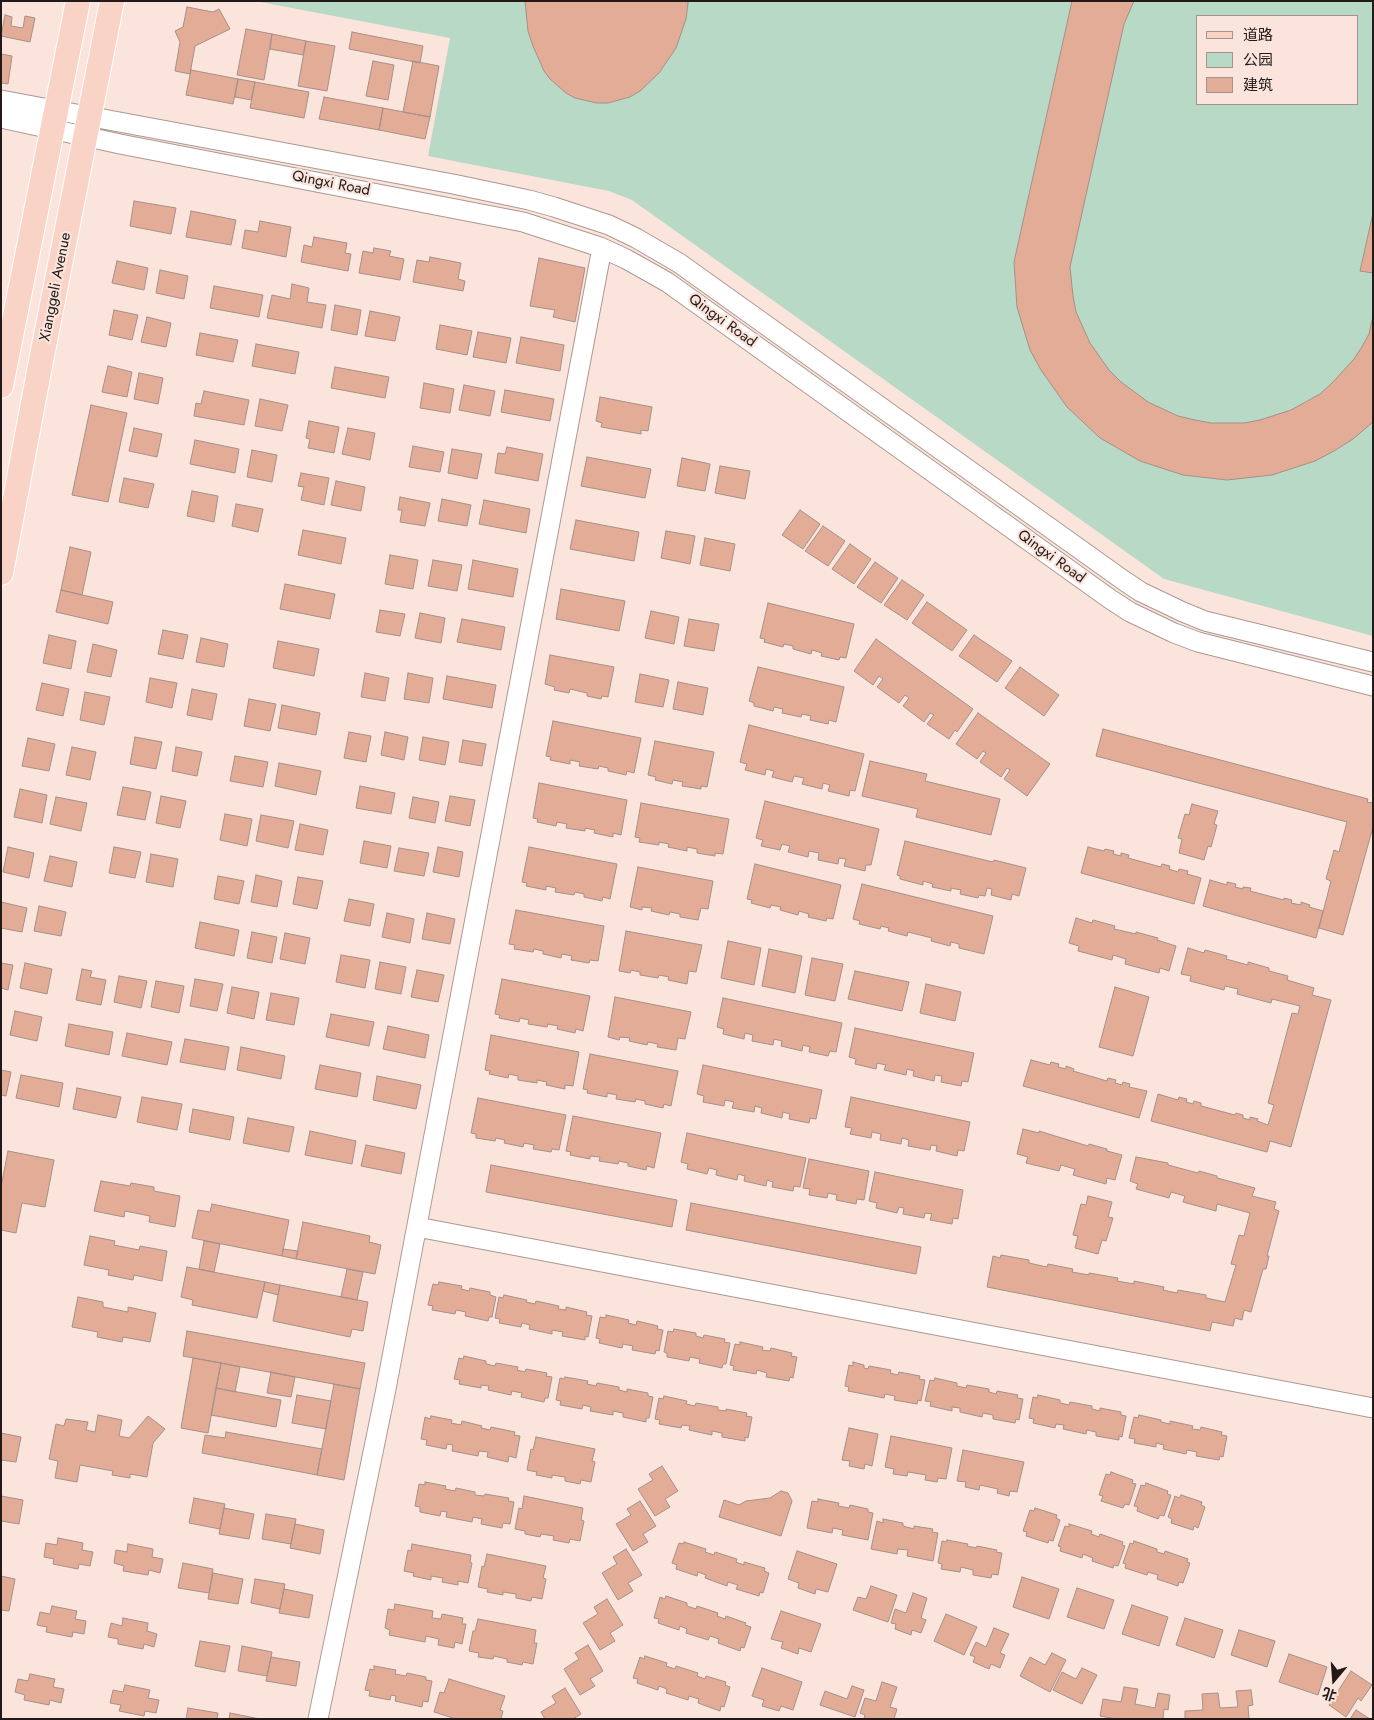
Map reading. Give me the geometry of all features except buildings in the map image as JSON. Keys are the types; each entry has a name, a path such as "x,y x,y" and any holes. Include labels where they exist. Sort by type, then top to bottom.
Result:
{"main road":[{"path":"1,386 78,1"},
{"name":"Xianggeli Avenue","path":"1,573 112,1"}],"street":[{"name":"Qingxi Road","path":"1,100 54,119 524,222 572,236 602,248 667,282 1110,600 1130,612 1198,642 1373,686"},
{"name":"Qingxi Road","path":"1,118 54,119"},
{"name":"Qingxi Road","path":"88,126 453,184 529,200 608,226 636,238 679,263 1142,592 1206,621 1373,662"},
{"path":"318,1719 383,1404 602,248"},
{"path":"418,1221 1373,1396"},
{"path":"418,1221 1373,1408"}],"green space":[{"path":"255,1 1373,1 1373,636 1164,579 632,200 609,191 428,156 450,38"}]}
